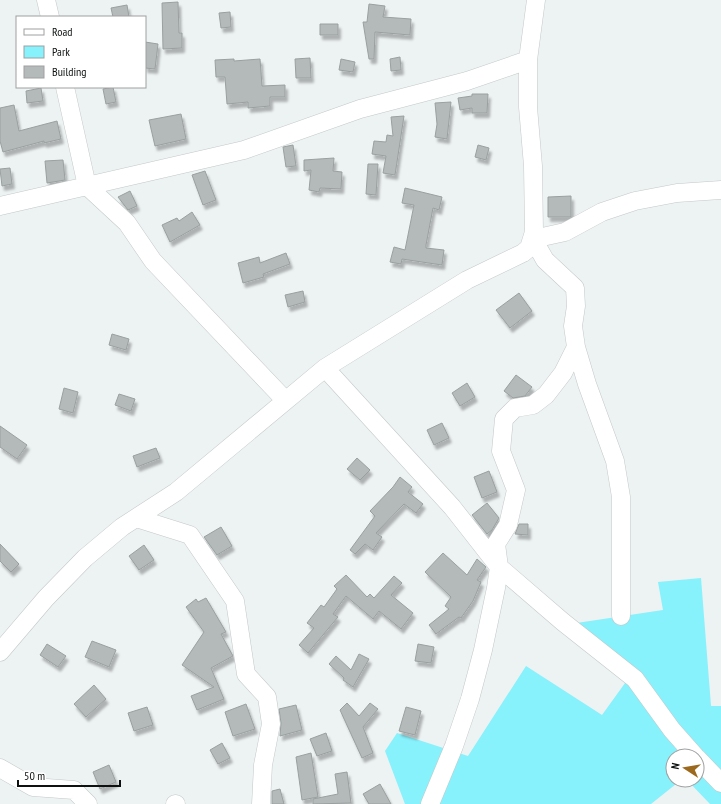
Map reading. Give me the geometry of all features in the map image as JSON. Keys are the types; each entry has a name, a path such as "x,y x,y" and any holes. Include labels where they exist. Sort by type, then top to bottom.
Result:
{"street":[{"path":"46,0 50,16"},
{"path":"0,652 46,598 85,558 136,518 176,492 325,368 467,280 523,253 529,248 533,239 533,166 528,107 528,60 536,0"},
{"path":"0,206 244,150 360,109 467,81 528,60"},
{"path":"65,88 87,186 127,223 153,261 285,400"},
{"path":"533,239 565,232 602,212 634,201 677,193 721,190"},
{"path":"533,239 545,260 575,288 576,306 573,326 576,347 587,384 615,461 621,497 621,616"},
{"path":"430,804 454,746 470,699 483,650 499,567 496,544 508,525 516,490 501,451 504,419 515,408 533,405 546,395 563,373 576,347"},
{"path":"325,368 452,508 499,567 563,622 635,678 672,730 688,748"},
{"path":"136,518 190,535 235,601 246,674 267,697 271,724 263,765 262,804"},
{"path":"705,766 721,783"},
{"path":"0,768 33,787 74,790 88,804"}],"green space":[{"path":"701,578 711,706 721,706 721,804 710,804 695,788 705,788 705,748 665,748 665,788 671,788 651,804 405,804 385,751 397,733 468,756 526,666 602,715 633,672 570,624 663,610 658,582"}],"building":[{"path":"178,2 179,33 182,33 182,48 163,49 162,3"},
{"path":"369,4 385,6 383,17 411,19 410,35 375,32 374,59 369,59 363,22 367,22"},
{"path":"127,5 129,16 113,16 111,8"},
{"path":"230,12 231,27 221,28 219,13"},
{"path":"320,24 338,24 338,35 320,35"},
{"path":"146,42 158,44 155,69 146,68"},
{"path":"400,57 401,70 391,71 390,59"},
{"path":"310,58 311,78 296,78 295,59"},
{"path":"234,59 234,61 260,59 262,86 285,85 285,97 270,97 270,106 248,108 248,102 227,104 225,77 216,77 215,60"},
{"path":"341,59 355,62 353,72 339,70"},
{"path":"41,88 43,101 27,103 26,91"},
{"path":"113,88 116,102 106,104 103,89"},
{"path":"472,94 488,94 487,113 472,113 472,108 460,110 458,98 472,96"},
{"path":"451,102 447,139 435,137 437,124 435,103"},
{"path":"14,105 19,131 57,121 61,139 44,143 44,141 3,152 0,141 0,108"},
{"path":"181,114 186,139 155,146 149,120"},
{"path":"404,116 395,175 383,173 386,156 372,154 374,141 386,142 387,135 393,136 391,117"},
{"path":"293,145 296,166 286,167 283,147"},
{"path":"478,145 489,148 486,160 475,157"},
{"path":"334,158 333,171 342,172 341,189 320,188 319,192 309,190 311,170 304,171 304,160"},
{"path":"63,160 65,180 47,183 45,161"},
{"path":"368,164 378,164 376,195 366,194"},
{"path":"10,168 12,184 2,186 0,169"},
{"path":"205,171 216,200 203,205 192,175"},
{"path":"405,188 442,197 439,210 433,208 426,248 444,250 442,265 402,259 401,264 390,262 394,247 405,250 414,205 402,203"},
{"path":"130,191 137,206 128,210 118,197"},
{"path":"571,196 571,217 548,217 548,197"},
{"path":"192,212 200,225 170,242 162,225 177,218 179,221"},
{"path":"286,253 290,264 263,274 264,277 243,283 238,263 259,257 260,263"},
{"path":"303,291 305,302 288,307 285,295"},
{"path":"519,293 532,311 510,328 496,310"},
{"path":"112,334 129,339 126,350 109,345"},
{"path":"516,375 532,387 525,396 513,398 504,391"},
{"path":"467,383 475,397 460,406 452,393"},
{"path":"64,388 78,392 73,413 59,409"},
{"path":"119,394 135,399 131,411 115,405"},
{"path":"442,423 449,438 434,445 427,430"},
{"path":"0,426 27,445 17,459 0,447"},
{"path":"156,448 160,458 137,467 133,456"},
{"path":"357,458 370,470 360,480 347,469"},
{"path":"489,471 497,492 482,498 474,477"},
{"path":"400,477 412,487 408,492 423,504 416,513 404,504 376,533 382,537 373,550 365,544 355,554 350,550 375,516 370,511 393,487"},
{"path":"487,503 499,518 492,530 487,534 472,515"},
{"path":"519,524 528,524 528,535 515,534"},
{"path":"221,527 232,546 217,555 204,537"},
{"path":"0,544 19,564 11,572 0,561"},
{"path":"144,545 154,560 139,570 129,556"},
{"path":"443,553 467,575 477,559 486,567 477,580 481,582 473,601 461,618 459,617 436,634 429,625 449,609 445,606 451,597 425,572"},
{"path":"346,575 367,597 370,594 374,598 394,576 402,583 391,595 413,613 401,629 379,611 373,619 346,596 333,614 338,617 308,653 299,645 314,628 307,623 321,605 324,607 337,589 334,586"},
{"path":"206,598 226,632 221,634 233,656 211,668 224,699 197,710 191,696 214,687 182,665 204,632 186,607 196,599 198,602"},
{"path":"92,641 116,650 109,667 85,657"},
{"path":"47,644 66,656 58,667 40,655"},
{"path":"418,644 434,647 431,663 415,661"},
{"path":"359,654 369,659 353,687 343,680 344,678 329,664 336,656 351,670"},
{"path":"94,685 106,699 86,717 74,704"},
{"path":"347,703 359,716 370,703 378,709 363,727 373,753 362,758 340,710"},
{"path":"246,704 255,729 233,736 225,712"},
{"path":"296,705 302,730 280,736 281,723 279,709"},
{"path":"147,707 153,725 134,731 128,713"},
{"path":"406,707 421,711 415,735 399,731"},
{"path":"326,733 332,751 317,756 310,739"},
{"path":"222,743 230,758 218,764 210,750"},
{"path":"311,753 318,797 302,800 296,757"},
{"path":"109,765 116,782 100,789 93,772"},
{"path":"347,772 351,803 313,804 313,799 338,794 335,774"},
{"path":"380,784 391,804 369,804 363,794"},
{"path":"280,789 284,804 272,804 272,791"}]}
